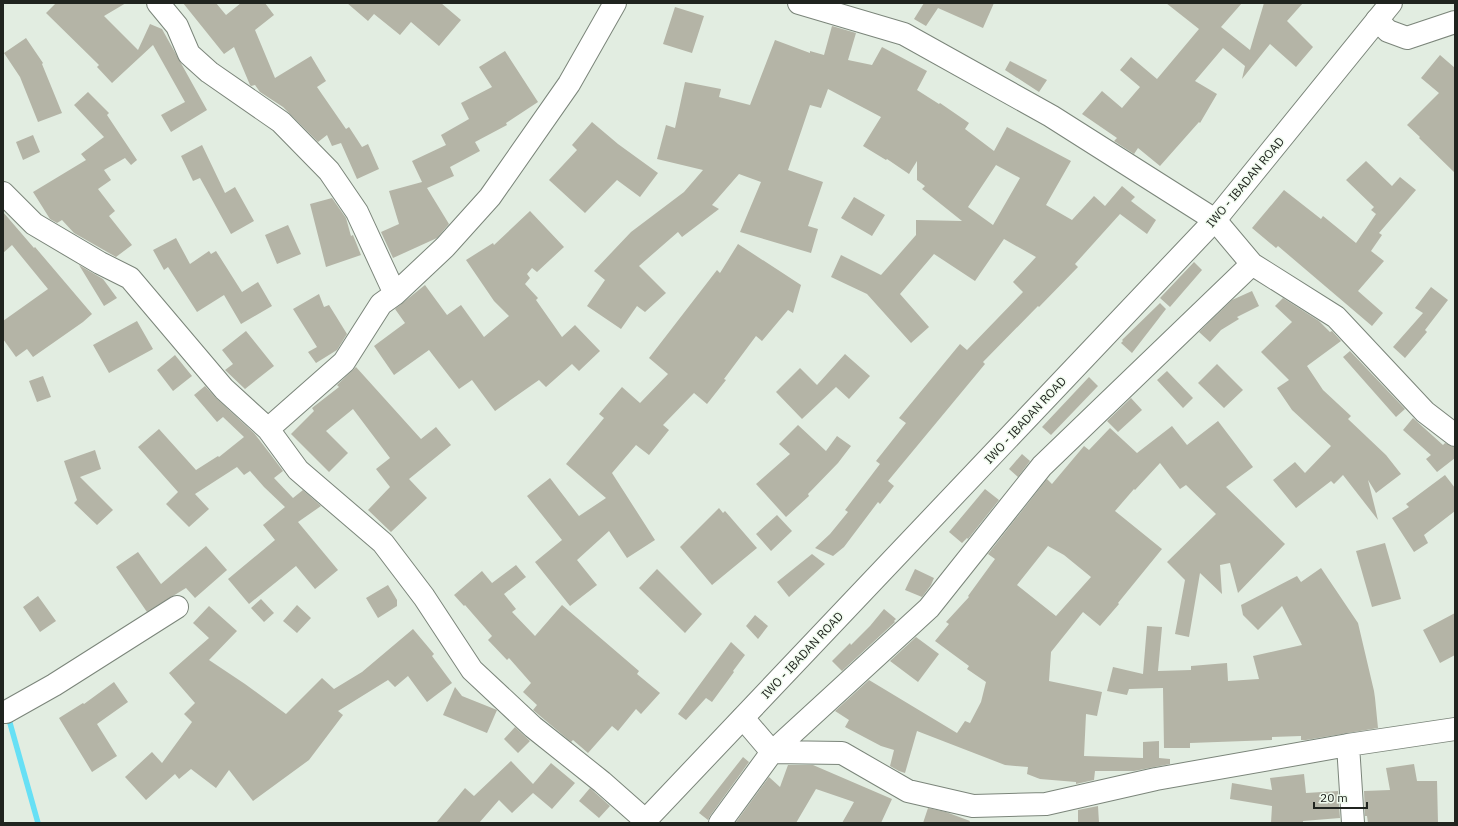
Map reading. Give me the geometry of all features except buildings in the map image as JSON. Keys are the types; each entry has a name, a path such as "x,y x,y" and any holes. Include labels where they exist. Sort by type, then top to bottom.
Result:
{"street":[{"path":"158,3 177,26 190,54 209,72 281,122 329,171 358,212 395,294"},
{"path":"268,429 344,362 381,304 395,294 445,247 490,197 569,84 615,3"},
{"path":"800,3 904,34 1051,116 1214,220 1252,264 1336,317 1425,412 1455,435"},
{"name":"IWO - IBADAN ROAD","path":"644,822 1214,220 1391,3"},
{"path":"1377,20 1388,31 1407,38 1455,22"},
{"path":"3,193 34,224 100,263 130,278 224,389 268,429 298,470 383,543 424,597 472,670 533,727 602,782 644,822"},
{"path":"720,823 772,752 929,608 1042,466 1252,264"},
{"path":"3,712 6,712 54,685 177,607"},
{"path":"743,718 772,752 842,753 908,791 973,806 1046,804 1156,779 1348,744 1455,729"},
{"path":"1348,744 1353,823"}],"waterway":[{"path":"8,716 38,823"}]}
